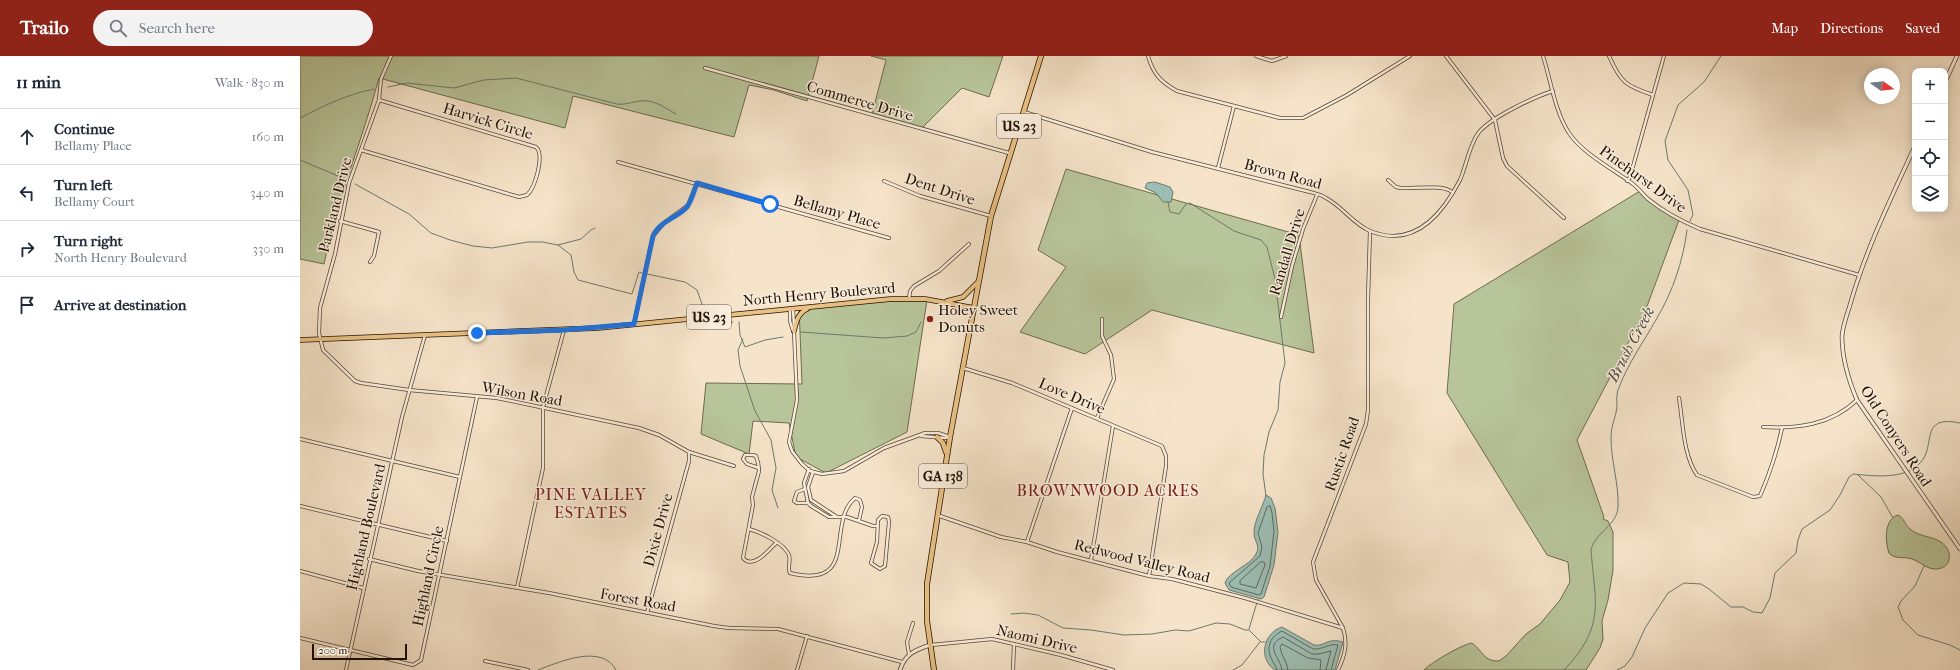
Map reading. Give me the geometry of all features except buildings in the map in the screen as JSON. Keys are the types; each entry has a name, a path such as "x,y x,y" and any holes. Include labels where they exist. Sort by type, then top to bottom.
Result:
{"highway":[{"name":"US 23","path":"974,308 991,216 1009,153 1024,112 1041,56"},
{"name":"GA 138","path":"934,670 927,621 926,598 930,560 947,454 974,308"},
{"path":"937,437 943,443 947,454"}],"main road":[{"name":"US 23","path":"944,302 963,297 978,282"},
{"name":"North Henry Boulevard","path":"300,340 564,330 909,298 944,302 974,308"},
{"path":"794,331 797,319 802,311 812,307"}],"street":[{"name":"Parkland Drive","path":"320,339 320,303 335,254 340,221 349,183 379,100 382,79 391,56"},
{"path":"1148,56 1154,74 1163,83 1177,91 1280,118 1303,118 1347,95 1410,56"},
{"path":"1256,56 1272,61 1286,56"},
{"path":"1446,56 1495,120 1503,158 1507,166 1564,218"},
{"name":"Pinehurst Drive","path":"1543,56 1554,91 1556,109 1573,138 1664,210 1680,221 1700,229 1859,275"},
{"path":"1609,56 1621,78 1627,85 1653,95"},
{"path":"1627,181 1630,177 1664,56"},
{"path":"1948,76 1957,56"},
{"name":"Commerce Drive","path":"705,68 1009,153"},
{"name":"Brown Road","path":"1024,112 1152,152 1326,197 1370,231 1399,235 1417,231 1430,221 1460,180 1470,154 1472,143 1481,131 1495,120 1540,95 1554,91"},
{"name":"Harvick Circle","path":"361,150 519,197 527,195 532,188 541,157 539,150 536,147 379,100"},
{"path":"1218,168 1234,106"},
{"name":"Old Conyers Road","path":"1912,152 1878,225 1859,275 1842,334 1843,358 1847,376 1857,400 1960,549"},
{"name":"Bellamy Place","path":"618,162 889,238"},
{"path":"1388,180 1401,188 1438,188 1450,189 1452,192"},
{"name":"Dent Drive","path":"884,181 920,196 991,216"},
{"path":"634,324 653,236 656,230 664,222 688,205 697,183"},
{"name":"Randall Drive","path":"1281,317 1292,266 1303,229 1317,195"},
{"path":"340,221 379,232 374,256 370,262"},
{"name":"Rustic Road","path":"1338,670 1347,645 1343,628 1316,580 1314,562 1366,424 1368,410 1368,300 1370,231"},
{"name":"North Henry Boulevard","path":"909,298 910,291 914,286 939,271 969,244"},
{"path":"792,309 797,400 789,442 798,458 809,469 813,472 828,474 844,471 884,448 932,432 950,437"},
{"path":"1097,418 1114,379 1111,355 1102,336 1102,319"},
{"path":"517,588 542,468 543,407 564,330"},
{"name":"Highland Boulevard","path":"346,670 369,559 408,390 426,335"},
{"name":"Wilson Road","path":"320,339 323,350 355,381 408,390 497,398 647,430 668,439 689,452 734,466"},
{"name":"Love Drive","path":"964,368 1012,383 1162,446 1165,452 1166,466 1148,576"},
{"name":"Highland Circle","path":"300,638 413,665 417,663 422,656 478,397"},
{"path":"1679,398 1685,442 1693,469 1697,475 1753,497 1760,496 1777,454 1782,428"},
{"path":"1763,427 1782,428 1819,423 1845,412 1857,400"},
{"path":"1027,542 1072,408"},
{"path":"1091,560 1113,426"},
{"path":"920,436 950,437"},
{"path":"300,439 460,477"},
{"name":"Dixie Drive","path":"647,612 688,461 689,452"},
{"path":"759,468 747,464 743,459 746,455 753,454 756,456 759,468 752,497 753,505 743,558 745,561 758,559 776,543"},
{"path":"808,503 805,489 805,478 809,469"},
{"path":"813,472 808,487 808,496 811,500 837,517"},
{"path":"805,489 797,492 794,501 797,503 808,503 829,517 845,517 877,526"},
{"path":"749,529 764,534 788,553 790,562 788,570 790,573 813,575 824,573 831,568 836,559 845,517 851,501 857,498 860,500 862,507 859,520"},
{"path":"300,506 447,541"},
{"name":"Redwood Valley Road","path":"937,515 1001,537 1027,542 1148,576 1172,579 1245,598 1343,628"},
{"path":"888,517 886,566 880,569 871,563 877,542 877,526 879,518 888,517"},
{"name":"Forest Road","path":"369,559 440,575 647,612 714,626 729,628 778,629 902,662"},
{"path":"300,571 363,588"},
{"path":"909,654 908,642 913,623"},
{"path":"798,670 807,636"},
{"name":"Naomi Drive","path":"930,645 992,639 1060,654 1113,670"},
{"path":"1013,670 1014,644"},
{"path":"900,670 902,662 909,654 930,645"},
{"path":"485,661 528,670"}],"green space":[{"path":"300,56 819,56 807,101 774,90 749,85 734,137 573,96 565,128 379,78 329,240 324,264 300,259"},
{"path":"871,56 1003,56 989,97 962,88 921,129 872,114 886,60"},
{"path":"1066,169 1299,235 1314,353 1152,310 1085,354 1020,332 1066,267 1038,250"},
{"path":"1640,191 1679,220 1646,309 1577,440 1604,517 1603,519 1608,521 1613,532 1613,570 1608,600 1602,621 1603,639 1600,648 1586,670 1424,670 1447,654 1472,643 1490,660 1499,661 1506,656 1526,634 1540,624 1560,600 1570,582 1568,562 1547,555 1447,393 1454,304"},
{"path":"878,300 927,300 907,432 826,473 796,457 789,423 753,421 749,454 701,434 706,383 802,384 799,306"},
{"path":"1898,515 1914,532 1937,540 1945,546 1948,550 1949,559 1945,566 1934,569 1912,559 1897,557 1889,553 1886,537 1888,526 1893,517"}],"water":[{"path":"1155,182 1170,187 1173,192 1171,202 1163,202 1156,193 1145,188 1147,183"},
{"path":"1266,495 1271,498 1275,508 1278,532 1274,565 1264,597 1261,599 1229,590 1225,583 1230,575 1253,558 1257,551 1258,546 1254,536 1254,528"},
{"path":"1282,627 1314,645 1321,645 1330,641 1343,642 1335,670 1275,670 1266,659 1265,647 1270,635"}],"waterway":[{"name":"Brush Creek","path":"1690,221 1693,215 1688,190 1668,160 1665,141 1678,105 1704,82 1721,56"},
{"path":"388,87 407,83 454,88 484,80 516,78 617,104 650,101 659,104 676,114"},
{"path":"300,118 345,97 374,89"},
{"path":"300,160 343,178"},
{"path":"355,184 409,214 431,233 450,240 473,246 492,248 528,242 542,242 558,245 571,255 574,272 578,280 632,294 639,272 642,273"},
{"path":"1168,202 1170,212 1179,214 1186,204 1190,203 1234,231 1261,240 1267,247 1275,279 1285,363 1280,382 1278,410 1269,432 1264,455 1263,474 1266,496"},
{"path":"558,245 581,239 595,228"},
{"name":"Brush Creek","path":"1564,670 1577,654 1592,627 1595,613 1591,550 1593,544 1617,514 1618,498 1612,455 1611,434 1617,408 1618,390 1631,362 1668,297 1680,264 1687,230"},
{"path":"647,274 685,282 697,290 703,307 708,312"},
{"path":"712,321 714,325 733,322"},
{"path":"739,322 740,335 745,347 765,340 783,337"},
{"path":"801,332 883,338 907,336 916,332 921,322"},
{"path":"743,339 738,350 740,366 755,411 771,440 776,468 772,490 778,508"},
{"path":"1617,670 1625,666 1632,657 1645,628 1668,593 1684,583 1701,584 1731,607 1743,607 1753,612 1762,613 1770,598 1775,573 1796,553 1798,540 1802,529 1830,510 1849,477 1853,474 1888,476 1906,472 1920,463 1925,456 1933,427 1938,423 1947,421 1960,423"},
{"path":"1858,475 1881,497 1893,518"},
{"path":"1924,566 1915,586 1901,601 1898,607 1903,620 1918,635 1950,645 1960,650"},
{"path":"1249,629 1258,599"},
{"path":"1011,614 1024,613 1038,615 1063,628 1091,630 1124,635 1152,634 1175,630 1189,631 1216,623 1230,624 1245,630 1249,630 1261,642 1265,642"},
{"path":"1233,670 1242,665 1260,642"},
{"path":"538,670 568,659 591,656 601,657 609,662 616,670"}],"place":[{"name":"Holey Sweet Donuts","path":"930,319"}],"district":[{"name":"BROWNWOOD ACRES","path":"1108,490"},
{"name":"PINE VALLEY ESTATES","path":"591,503"}],"route":[{"path":"477,333 564,330 634,324 653,236 656,230 664,222 684,210 693,196 697,183 770,204"}]}
